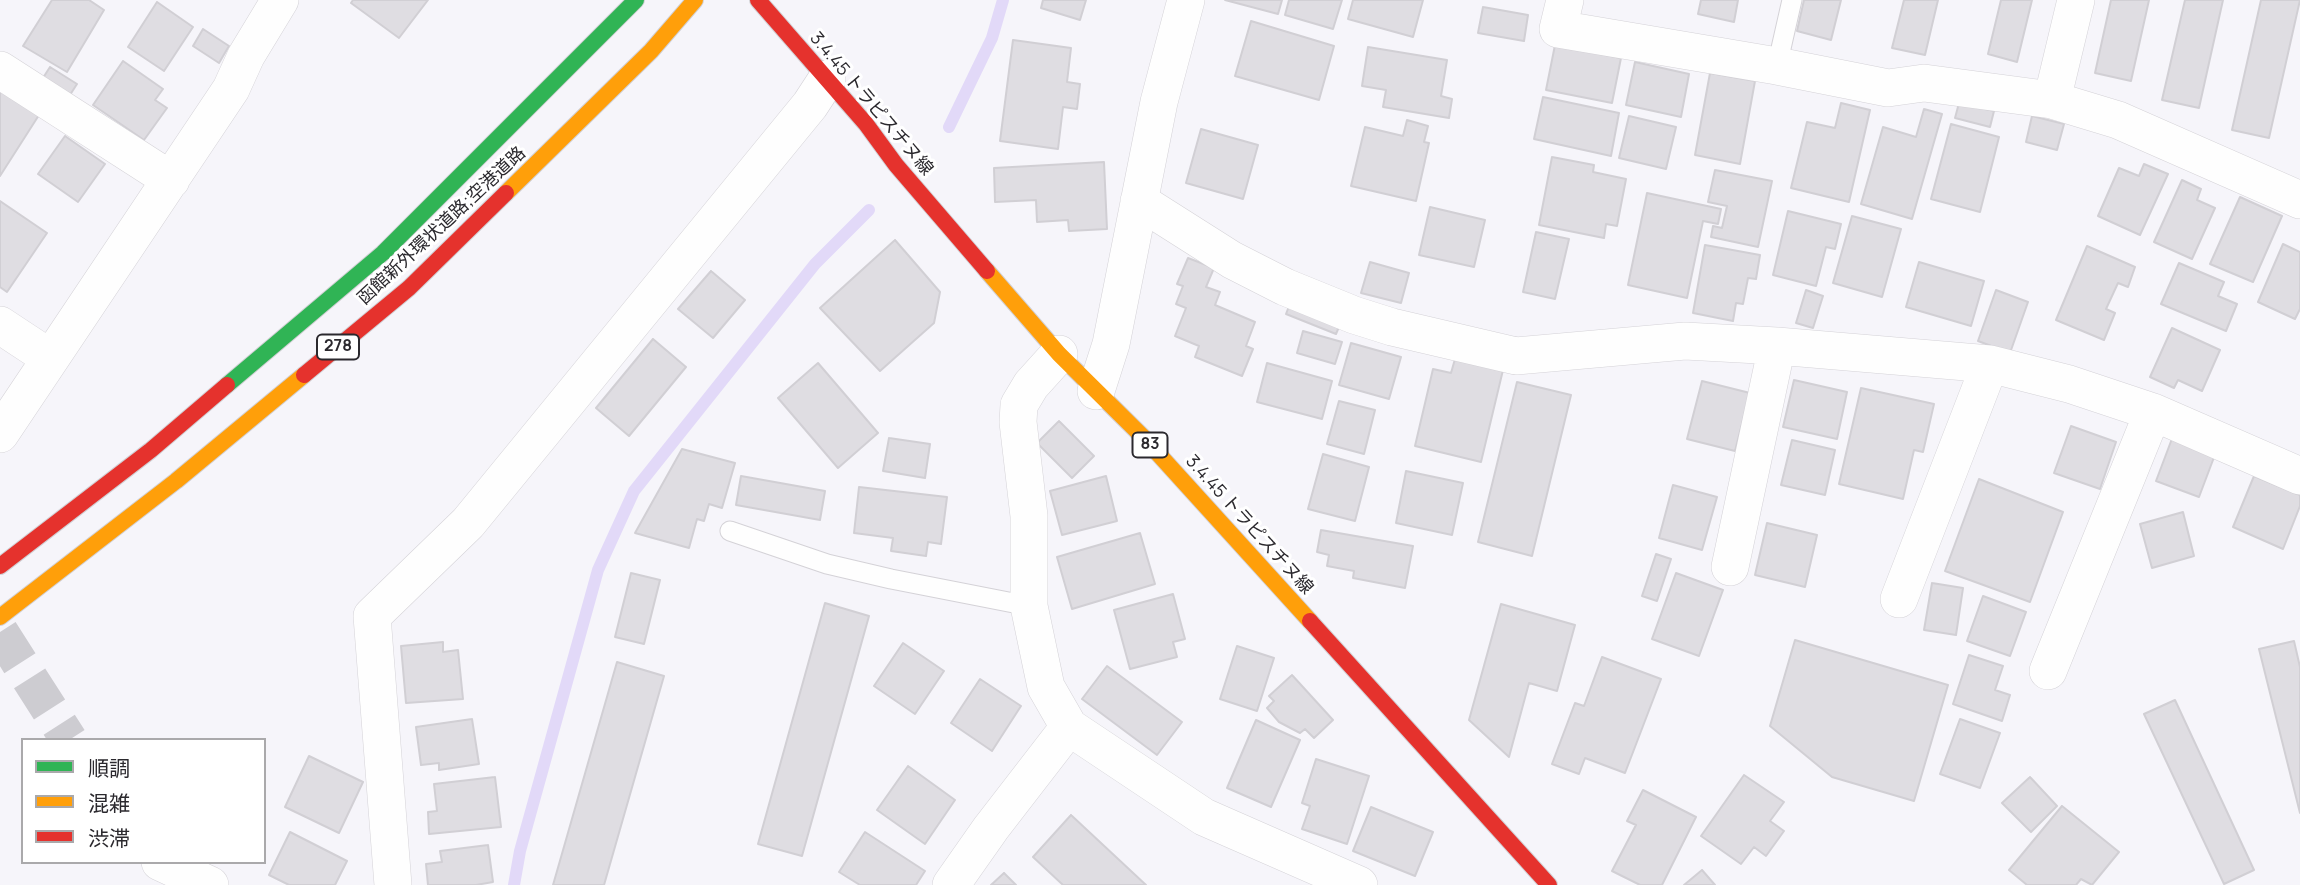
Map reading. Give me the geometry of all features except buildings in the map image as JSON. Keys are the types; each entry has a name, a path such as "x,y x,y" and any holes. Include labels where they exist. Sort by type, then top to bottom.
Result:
{"main road":[{"name":"函館新外環状道路;空港道路","path":"0,566 151,450 383,253 623,16 636,0"},
{"name":"函館新外環状道路;空港道路","path":"0,617 176,481 409,288 651,51 695,0"},
{"name":"3.4.45 トラピスチヌ線","path":"758,0 1059,354 1143,437 1549,885"}],"street":[{"path":"0,434 231,89 246,56 280,0"},
{"path":"1097,391 1111,344 1159,102 1186,0"},
{"path":"1565,0 1558,29 1777,66 1888,88 1924,83 2052,100 2118,120 2300,200"},
{"path":"2052,100 2076,0"},
{"path":"0,70 171,180"},
{"path":"393,885 372,616 468,523 810,105 827,79"},
{"path":"1139,201 1232,260 1285,287 1392,327 1516,356 1685,341 1990,364 2069,384 2153,412 2300,476"},
{"path":"0,325 50,358"},
{"path":"1730,567 1777,346"},
{"path":"1059,354 1031,385 1019,405 1018,422 1029,516 1029,606 1046,687 1069,727 1204,817 1359,885"},
{"path":"1899,599 1990,364"},
{"path":"2048,671 2153,412"},
{"path":"951,885 1069,727"},
{"path":"164,864 210,885"}],"lane":[{"path":"1777,66 1792,0"},
{"path":"730,531 827,564 1029,606"}],"waterway":[{"path":"949,127 992,38 1003,0"},
{"path":"514,885 520,851 598,570 634,491 815,264 869,210"}],"tunnel":[{"path":"0,632 68,738"}],"traffic: fast":[{"path":"227,385 383,253 636,0"}],"traffic: slow":[{"path":"506,193 651,51 695,0"},
{"path":"987,271 1059,354 1143,437 1310,621"},
{"path":"0,617 176,481 304,375"}],"traffic: jam":[{"path":"758,0 866,124 896,165 987,271"},
{"path":"304,375 409,288 506,193"},
{"path":"0,566 151,450 227,385"},
{"path":"1310,621 1549,885"}]}
